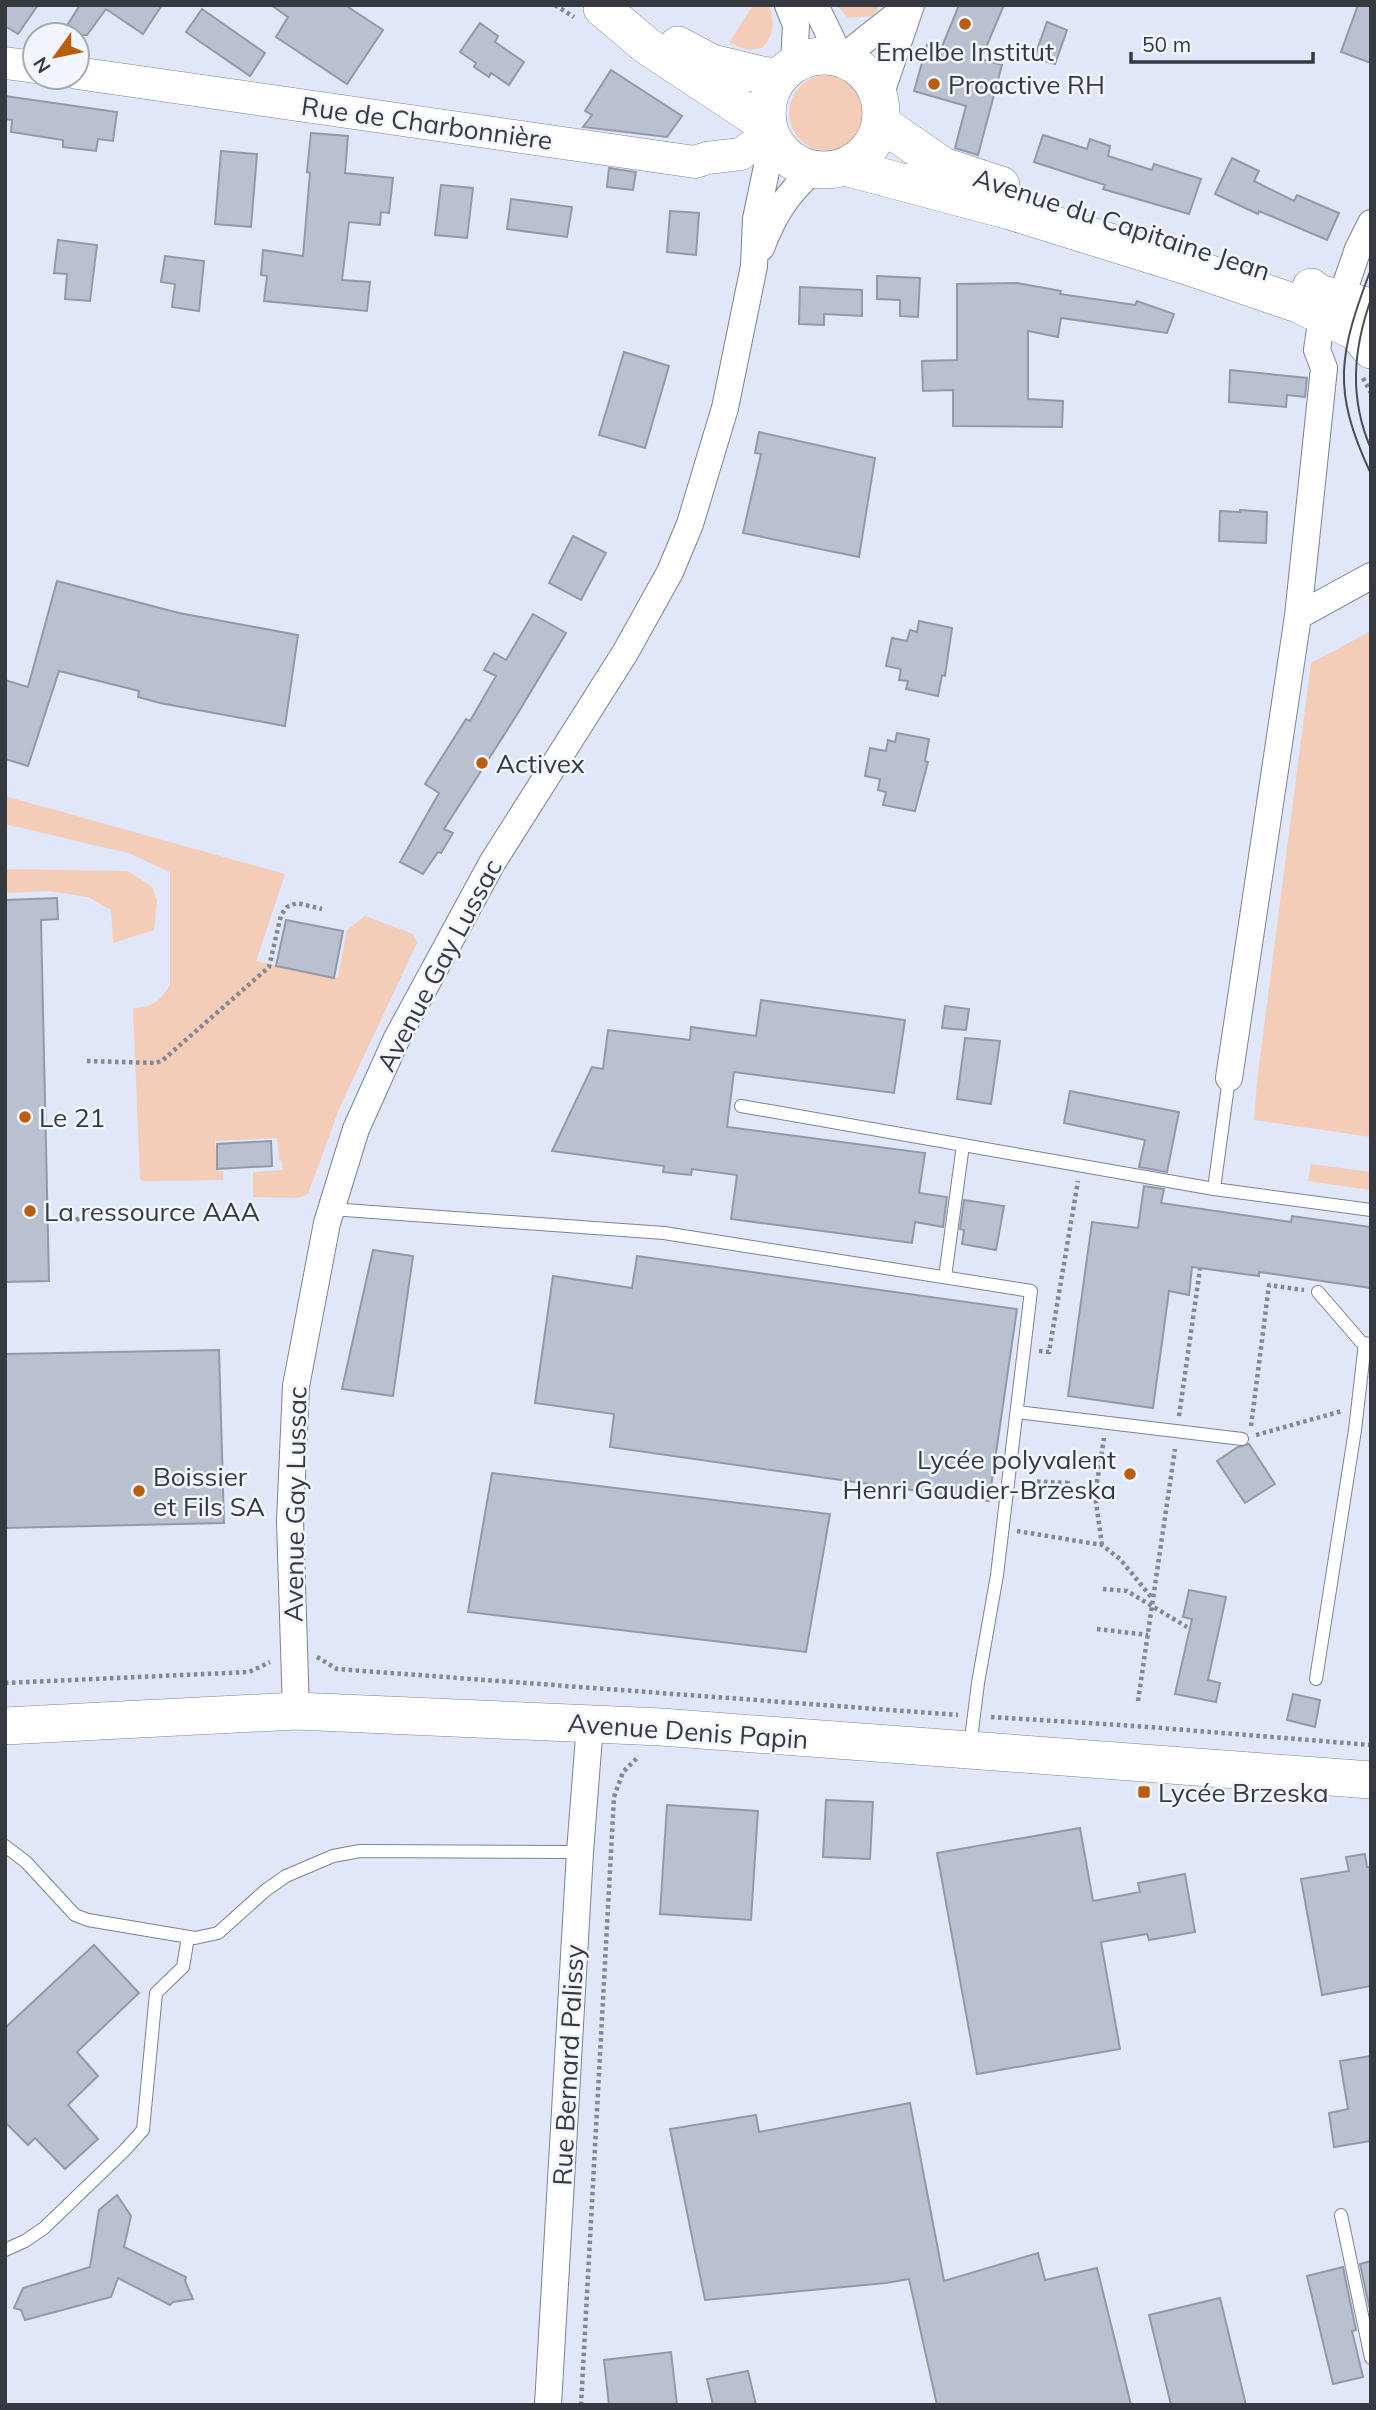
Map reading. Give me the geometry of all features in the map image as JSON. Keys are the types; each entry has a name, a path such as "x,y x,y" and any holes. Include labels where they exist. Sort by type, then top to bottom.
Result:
{"main road":[{"path":"599,7 712,64 751,73 787,70 808,58 822,55 840,57 858,66 871,79 881,110 875,142 862,157 829,168 797,164 783,153 770,132 766,113 768,100 787,70"},
{"path":"599,7 647,46 770,132"},
{"name":"Avenue du Capitaine Jean","path":"881,110 943,166 1304,283 1353,319"},
{"name":"Avenue du Capitaine Jean","path":"829,168 1010,211 1298,304 1353,319"},
{"name":"Avenue Denis Papin","path":"5,1726 296,1711 669,1728 972,1734 1371,1780"}],"street":[{"path":"787,70 796,24 788,5"},
{"path":"815,5 840,57 910,5"},
{"path":"881,110 910,5"},
{"name":"Rue de Charbonnière","path":"91,75 695,162 741,154 770,132"},
{"name":"Avenue Gay Lussac","path":"296,1711 290,1521 296,1386 322,1239 331,1209 356,1129 396,1040 492,863 625,653 670,572 690,524 725,408 754,266 756,219 770,132"},
{"name":"Avenue Gay Lussac","path":"754,266 770,224 787,196 829,168"},
{"path":"1229,1079 1298,616 1324,368 1317,350 1353,319 1359,249 1371,223"},
{"path":"1298,616 1371,576"},
{"name":"Rue Bernard Palissy","path":"548,2405 580,1852 590,1724"}],"lane":[{"path":"1214,1189 1229,1079"},
{"path":"741,1106 1214,1189 1371,1210"},
{"path":"945,1277 963,1145"},
{"path":"331,1209 664,1233 1031,1292 1003,1529 972,1734"},
{"path":"1316,1679 1368,1344 1362,1343 1318,1292"},
{"path":"1017,1412 1242,1439"},
{"path":"5,1846 26,1862 75,1915 89,1920 195,1938 218,1933 265,1890 304,1866 332,1856 360,1851 580,1852"},
{"path":"5,2250 44,2228 143,2130 156,1993 183,1967 188,1937"},
{"path":"1341,2215 1371,2358"}],"path":[{"path":"87,1061 156,1063 163,1060 270,967 281,915 287,907 297,903 322,909"},
{"path":"1024,1351 1049,1352 1080,1166"},
{"path":"76,1220 95,1209"},
{"path":"1138,1701 1200,1269"},
{"path":"1318,1292 1269,1285 1250,1437 1347,1410"},
{"path":"1102,1545 1095,1495 1106,1423"},
{"path":"1009,1480 1068,1483 1068,1493 1095,1495"},
{"path":"1003,1529 1102,1545 1120,1559 1153,1598"},
{"path":"1103,1589 1127,1591 1186,1628"},
{"path":"1097,1629 1148,1635"},
{"name":"Avenue Denis Papin","path":"317,1657 337,1669 972,1734 1136,1726 1371,1745"},
{"path":"5,1684 249,1672 268,1662"},
{"name":"Rue Bernard Palissy","path":"581,2405 614,1797 623,1772 642,1753"}],"shaded area":[{"path":"753,5 769,5 772,28 762,48 748,50 729,43"},
{"path":"837,5 880,5 873,16 848,18"},
{"path":"820,75 834,75 848,81 859,92 865,113 862,128 854,140 834,151 820,151 806,145 795,134 789,120 789,106 795,92 806,81"},
{"path":"1371,631 1371,1137 1254,1120 1311,663"},
{"path":"5,796 285,874 256,961 338,978 347,930 365,916 413,934 417,943 339,1109 308,1194 298,1198 253,1197 253,1172 283,1170 277,1138 215,1141 217,1171 223,1171 223,1180 140,1179 133,1008 145,1007 155,1002 170,985 170,872 128,853 5,824"},
{"path":"5,869 128,871 152,887 157,901 154,930 113,943 111,910 88,897 48,891 5,893"},
{"path":"1311,1164 1371,1172 1371,1190 1308,1181"}],"building":[{"path":"5,5 38,5 27,21 21,21 18,34 5,26"},
{"path":"80,5 162,5 143,34 106,9 91,30 91,21 70,21"},
{"path":"271,5 345,5 383,30 347,84 276,37 288,17"},
{"path":"959,5 1004,5 981,59 1002,65 978,155 955,148 966,106 914,91 927,45 941,49"},
{"path":"1358,5 1371,5 1371,63 1341,52"},
{"path":"202,9 265,53 250,76 186,32"},
{"path":"1047,22 1067,30 1055,64 1034,58"},
{"path":"480,23 498,36 495,42 524,62 509,85 491,73 489,77 474,67 476,63 460,52"},
{"path":"611,70 682,116 667,137 583,127 592,115 585,111"},
{"path":"5,96 117,112 113,141 98,139 96,151 63,147 63,140 11,132 12,120 5,119"},
{"path":"311,133 348,136 345,173 393,178 389,213 381,212 380,225 349,222 342,280 370,282 367,311 264,301 267,276 261,275 263,250 303,256"},
{"path":"1043,135 1087,149 1090,139 1110,146 1108,156 1152,170 1154,164 1201,179 1189,214 1103,189 1105,185 1034,162"},
{"path":"221,151 257,154 251,227 215,224"},
{"path":"1232,158 1259,171 1254,181 1294,201 1297,195 1339,213 1327,240 1259,211 1258,214 1215,194"},
{"path":"609,168 636,172 633,190 607,187"},
{"path":"441,185 473,188 467,238 435,235"},
{"path":"511,199 572,207 567,237 507,229"},
{"path":"670,211 699,213 696,255 667,252"},
{"path":"58,240 97,245 90,301 65,299 67,274 54,273"},
{"path":"165,256 204,261 199,311 172,307 175,284 161,282"},
{"path":"877,276 920,278 918,317 900,316 900,300 877,299"},
{"path":"1017,283 1061,291 1060,294 1135,305 1137,301 1174,314 1167,333 1061,318 1058,337 1028,331 1028,399 1063,401 1062,427 953,426 953,390 923,391 922,361 957,360 957,284"},
{"path":"800,287 862,290 862,316 824,314 824,325 799,324"},
{"path":"624,352 669,366 645,448 599,435"},
{"path":"1230,370 1307,378 1305,397 1287,395 1286,407 1229,402"},
{"path":"759,432 875,458 859,557 743,533 761,454 755,453"},
{"path":"1220,511 1267,512 1266,543 1219,541"},
{"path":"573,536 606,553 581,600 549,583"},
{"path":"57,581 179,613 298,635 285,726 160,703 138,697 139,691 59,671 28,766 5,759 5,680 28,687"},
{"path":"533,614 566,633 444,829 453,833 441,853 438,852 423,874 400,862 439,793 425,784 466,719 470,721 496,676 484,670 494,653 506,660"},
{"path":"919,621 952,628 945,676 942,675 938,696 906,689 908,681 899,680 901,669 886,666 892,638 907,641 910,630 917,632"},
{"path":"897,733 929,739 925,761 928,762 915,811 883,805 886,792 878,790 880,779 865,776 870,748 886,751 888,740 895,742"},
{"name":"Le 21","path":"57,898 58,919 41,920 49,1281 5,1282 5,900"},
{"path":"286,920 343,931 334,978 276,966"},
{"path":"761,1000 905,1020 894,1093 734,1072 727,1127 925,1153 919,1193 947,1197 943,1227 915,1222 912,1243 731,1219 737,1175 692,1169 691,1175 663,1172 664,1166 552,1151 592,1067 603,1069 608,1030 690,1040 691,1027 756,1036"},
{"path":"945,1006 969,1009 966,1030 942,1028"},
{"path":"965,1038 1000,1041 991,1104 957,1099"},
{"path":"1070,1091 1179,1112 1167,1172 1139,1167 1145,1140 1064,1123"},
{"path":"271,1141 272,1166 217,1169 217,1144"},
{"path":"1144,1186 1164,1189 1161,1203 1291,1222 1292,1216 1371,1227 1371,1288 1259,1272 1259,1276 1192,1267 1189,1295 1169,1291 1153,1408 1068,1396 1092,1222 1138,1228"},
{"path":"964,1200 1004,1206 996,1250 962,1244 964,1230 960,1229"},
{"path":"373,1250 413,1256 393,1396 342,1389"},
{"path":"637,1256 1017,1309 989,1501 610,1447 614,1414 535,1403 553,1276 632,1288"},
{"path":"219,1350 224,1523 5,1528 5,1354"},
{"path":"1249,1444 1275,1484 1245,1503 1217,1461 1238,1447"},
{"path":"492,1473 830,1514 806,1652 468,1612"},
{"path":"1189,1590 1226,1597 1208,1680 1220,1683 1216,1702 1175,1694 1192,1619 1183,1617"},
{"path":"1293,1694 1320,1700 1315,1727 1287,1720"},
{"path":"826,1800 873,1802 870,1859 823,1857"},
{"path":"667,1805 758,1811 751,1920 660,1914"},
{"path":"1080,1828 1093,1901 1140,1892 1138,1883 1185,1874 1195,1932 1149,1940 1147,1934 1101,1942 1120,2049 977,2074 937,1853"},
{"path":"1365,1854 1367,1867 1371,1867 1371,1986 1322,1995 1301,1879 1349,1871 1346,1857"},
{"path":"94,1945 139,1993 77,2052 98,2076 68,2105 98,2139 65,2169 35,2138 28,2145 5,2122 5,2028"},
{"path":"1371,2056 1371,2141 1334,2147 1329,2113 1348,2109 1340,2061"},
{"path":"910,2103 944,2281 1038,2253 1045,2280 1097,2268 1131,2405 937,2405 909,2279 705,2300 670,2129 756,2115 759,2132"},
{"path":"117,2195 131,2216 124,2247 186,2277 185,2281 193,2299 173,2302 170,2305 118,2278 111,2297 25,2320 21,2310 14,2308 23,2288 90,2267 99,2210"},
{"path":"1371,2261 1371,2314 1360,2264"},
{"path":"1343,2267 1356,2330 1352,2331 1363,2377 1333,2384 1307,2276"},
{"path":"1220,2298 1246,2405 1171,2405 1149,2315"},
{"path":"671,2352 677,2405 609,2405 604,2360"},
{"path":"748,2371 756,2405 713,2405 707,2379"}],"tram line":[{"path":"1371,269 1352,325 1344,372 1350,418 1371,474"},
{"path":"1371,299 1360,337 1356,374 1359,411 1371,449"}],"place":[{"name":"Emelbe Institut","path":"965,24"},
{"name":"Proactive RH","path":"934,84"},
{"name":"Activex","path":"482,763"},
{"name":"Le 21","path":"25,1117"},
{"name":"La ressource AAA","path":"30,1211"},
{"name":"Lycée polyvalent Henri Gaudier-Brzeska","path":"1130,1474"},
{"name":"Boissier et Fils SA","path":"139,1491"},
{"name":"Lycée Brzeska","path":"1144,1792"}]}
